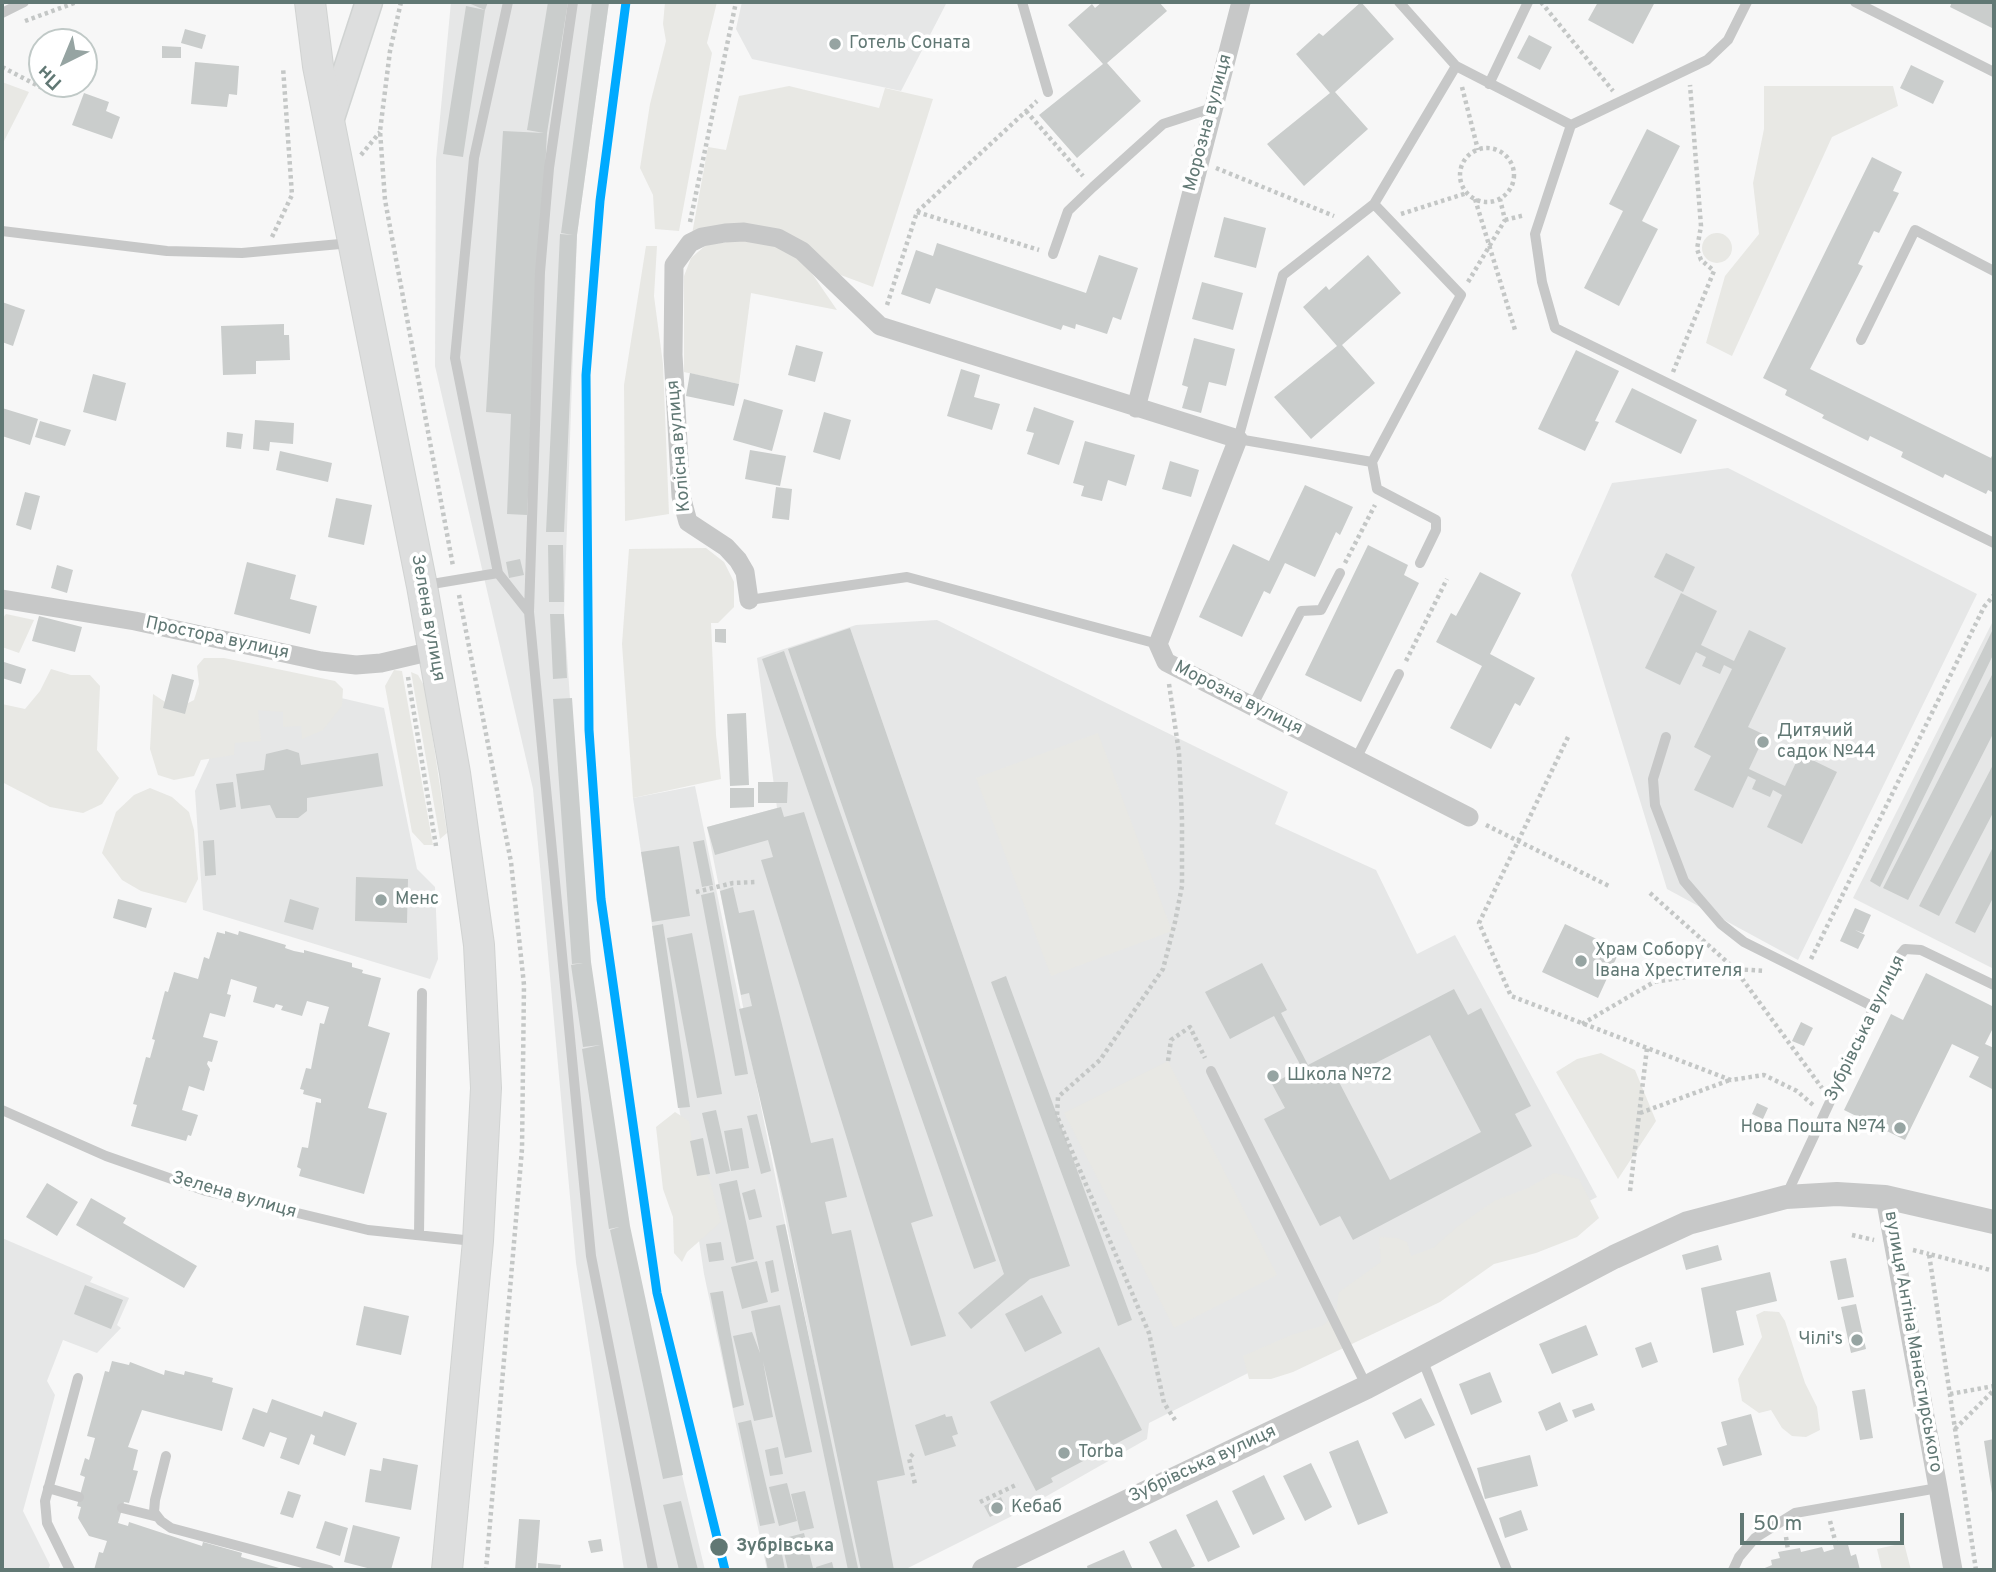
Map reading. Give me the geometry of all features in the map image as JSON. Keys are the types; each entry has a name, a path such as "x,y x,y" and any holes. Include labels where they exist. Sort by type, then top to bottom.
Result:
{"main road":[{"name":"Зелена вулиця","path":"310,2 318,66 331,118 422,586 467,852 484,1004 486,1088 478,1241 447,1570"},
{"path":"331,118 369,2"}],"street":[{"name":"Морозна вулиця","path":"1136,408 1241,2"},
{"path":"690,243 702,237 725,233 744,232 778,238 818,264 849,299 880,326 1238,439"},
{"name":"Колісна вулиця","path":"690,243 674,265 672,283 675,400 684,513 696,530 711,537 738,560 745,572 749,600"},
{"name":"Морозна вулиця","path":"1238,439 1158,644 1166,662 1469,817"},
{"name":"Простора вулиця","path":"2,599 146,623 321,661 356,665 381,663 432,651"},
{"name":"Зубрівська вулиця","path":"984,1570 1367,1387 1614,1257 1688,1223 1786,1197 1837,1194 1885,1197 1994,1222"},
{"name":"вулиця Антіна Манастирського","path":"1885,1197 1953,1570"}],"lane":[{"path":"2,13 24,2"},
{"path":"508,2 474,158 455,358 498,573 529,612"},
{"path":"573,2 549,168 540,272 529,612 591,1256 653,1570"},
{"path":"1022,2 1048,92"},
{"path":"1399,2 1456,66 1571,125"},
{"path":"1489,84 1528,2"},
{"path":"1747,2 1718,51 1689,71 1571,125 1535,234 1542,282 1555,328 1994,543"},
{"path":"1855,2 1994,72"},
{"path":"1372,462 1238,439 1283,275 1374,204 1456,66"},
{"path":"1053,254 1068,211 1093,187 1163,124 1212,108"},
{"path":"1374,204 1461,295 1372,462 1375,483 1382,492 1436,520 1436,530 1420,563"},
{"path":"1861,340 1915,230 1994,271"},
{"path":"2,231 166,251 242,253 355,242"},
{"path":"422,586 498,573"},
{"path":"1252,707 1301,611 1321,610 1340,573"},
{"name":"Колісна вулиця","path":"749,600 907,577 1158,644"},
{"path":"1356,759 1399,674"},
{"path":"1666,737 1653,779 1655,805 1684,881 1721,924 1744,942 1803,974 1874,1007"},
{"name":"Зубрівська вулиця","path":"1786,1197 1896,960 1905,949 1921,950 1994,985"},
{"path":"419,1235 422,993"},
{"path":"1211,1071 1367,1387"},
{"name":"Зелена вулиця","path":"2,1110 106,1156 206,1191 368,1230 478,1241"},
{"path":"1422,1359 1507,1570"},
{"path":"70,1570 44,1512 78,1378"},
{"path":"166,1456 155,1500 155,1512 171,1528 329,1570"},
{"path":"48,1488 79,1497"},
{"path":"1733,1570 1739,1557 1755,1538 1795,1513 1938,1488"},
{"path":"122,1508 158,1517"}],"path":[{"path":"13,27 77,2"},
{"path":"380,131 390,51 401,2"},
{"path":"690,243 688,230 708,125 736,2"},
{"path":"1541,2 1622,102"},
{"path":"1456,66 1478,150"},
{"path":"2,67 28,81"},
{"path":"266,250 292,195 283,67"},
{"path":"1668,384 1714,271 1701,260 1697,249 1702,226 1689,71"},
{"path":"880,326 917,212 1048,92"},
{"path":"1026,111 1093,187"},
{"path":"1496,149 1503,153 1513,168 1512,186 1500,199 1483,202 1467,194 1460,177 1461,169 1470,154 1478,150 1496,149"},
{"path":"1199,162 1350,222"},
{"path":"1388,218 1467,194"},
{"path":"1475,199 1515,330"},
{"path":"1461,295 1488,243 1505,220 1500,199"},
{"path":"917,212 1053,254"},
{"path":"1340,573 1382,492"},
{"path":"1399,674 1447,579"},
{"path":"1582,1024 1654,982 1735,969 1803,974 1984,607 1994,595"},
{"path":"1166,662 1179,753 1182,820 1182,886 1175,922 1163,969 1100,1060 1058,1097 1057,1116 1149,1333 1164,1403 1175,1420"},
{"path":"408,677 436,846"},
{"path":"1568,737 1479,923 1511,996 1731,1080"},
{"path":"1469,817 1609,886"},
{"path":"696,892 733,883 756,882"},
{"path":"1650,893 1735,969 1831,1100"},
{"path":"1168,1061 1171,1040 1190,1027 1211,1071"},
{"path":"1630,1191 1647,1048"},
{"path":"1640,1114 1731,1080 1764,1075 1797,1091 1824,1116"},
{"path":"1976,1570 1929,1254 1994,1271"},
{"path":"1950,1394 1994,1388"},
{"path":"1955,1429 1994,1388"},
{"path":"913,1454 909,1458 915,1484"},
{"path":"979,1502 1018,1484"},
{"path":"1830,1521 1836,1544"},
{"path":"1785,1532 1788,1550"}],"shaded area":[{"path":"451,2 609,2 577,235 564,614 589,967 627,1247 705,1570 624,1570 576,1263 533,789 435,366 436,160"},
{"path":"665,2 717,2 707,43 712,53 679,231 655,229 653,195 640,168 650,104 666,41 663,24"},
{"name":"Готель Соната","path":"742,2 947,2 901,91 752,59 736,29"},
{"path":"2,82 28,92 28,94 2,145"},
{"path":"789,86 879,108 885,88 933,99 873,287 838,274 789,234 692,234 708,147 726,150 739,96"},
{"path":"1764,86 1893,86 1898,106 1832,137 1732,356 1706,343 1725,276 1759,234 1753,183 1764,129"},
{"path":"1717,233 1728,237 1732,248 1728,259 1717,263 1706,259 1702,248 1706,237"},
{"path":"741,240 778,244 802,259 837,310 751,293 739,384 684,372 684,276 691,258 706,245"},
{"path":"646,246 657,246 654,296 663,364 669,514 625,521 624,385"},
{"name":"Дитячий садок №44","path":"1728,468 1977,594 1798,960 1667,889 1571,575 1612,483"},
{"path":"706,548 724,562 734,582 734,607 718,623 711,623 716,735 721,779 633,798 622,644 629,549"},
{"path":"6,614 34,620 19,653 2,647 2,619"},
{"path":"937,620 1288,792 1275,824 1376,870 1417,954 1455,935 1597,1197 1149,1423 1147,1439 1010,1517 904,1570 767,1570 704,1274 633,798 695,786 842,1501 707,827 777,808 757,658 856,625"},
{"path":"1994,621 1994,969 1853,898"},
{"path":"204,658 224,658 335,681 343,689 342,706 323,730 302,739 301,726 283,727 283,712 258,710 261,741 235,743 234,755 201,760 194,776 174,780 158,775 150,749 153,694 176,709 194,700 199,684 197,666"},
{"path":"51,669 71,675 90,675 100,686 97,750 119,778 102,804 83,813 50,807 2,782 2,704 25,709 40,691"},
{"path":"394,670 402,671 433,845 424,845 412,832 385,686"},
{"path":"230,672 384,708 417,869 435,887 438,959 430,979 203,910 195,791 209,760"},
{"path":"411,672 418,675 425,687 447,833 440,839"},
{"path":"1098,733 1172,931 1051,976 976,778"},
{"path":"150,788 172,797 189,812 194,830 198,879 186,903 141,891 122,880 102,853 116,812 134,795"},
{"path":"1601,1053 1635,1070 1656,1121 1618,1179 1556,1072 1577,1059"},
{"path":"1168,1061 1277,1275 1174,1328 1064,1113"},
{"path":"675,1112 689,1121 692,1142 710,1181 721,1222 687,1252 682,1262 674,1253 673,1217 663,1189 656,1127"},
{"path":"1554,1173 1579,1179 1599,1218 1577,1237 1536,1253 1494,1264 1440,1302 1293,1372 1271,1379 1249,1379 1243,1356 1291,1335 1322,1326 1336,1313 1339,1292 1381,1262 1379,1237 1397,1238 1407,1242 1411,1256 1433,1248 1458,1226 1494,1201 1528,1188"},
{"path":"2,1238 93,1277 90,1282 129,1298 117,1325 121,1328 97,1353 63,1340 47,1381 55,1395 23,1511 50,1565 48,1570 2,1570"},
{"path":"1764,1311 1779,1312 1785,1321 1805,1383 1817,1407 1820,1430 1806,1437 1792,1436 1782,1428 1771,1410 1759,1413 1742,1401 1738,1379 1762,1337 1756,1315"},
{"path":"1904,1543 1911,1570 1882,1570 1877,1549"}],"building":[{"path":"466,2 488,2 485,10"},
{"path":"548,2 568,2 547,133 527,515 507,514 511,414 486,412 503,131 544,133 527,130"},
{"path":"592,2 609,2 577,235 564,532 546,532 560,234 573,235 561,233"},
{"path":"1102,2 1159,2 1167,11 1107,63 1141,101 1077,158 1039,115 1103,64 1068,25 1092,4 1095,8"},
{"path":"1361,2 1394,39 1335,92 1368,129 1304,186 1267,144 1330,93 1296,54 1319,33 1323,36"},
{"path":"1598,2 1655,2 1633,44 1588,20"},
{"path":"1952,2 1994,2 1994,29 1950,7"},
{"path":"466,6 485,10 463,157 443,154"},
{"path":"185,29 206,35 202,49 181,43"},
{"path":"1529,35 1552,47 1540,70 1517,58"},
{"path":"162,46 181,47 181,58 162,58"},
{"path":"195,62 239,66 237,95 229,94 227,107 191,104"},
{"path":"1911,65 1944,81 1933,104 1900,88"},
{"path":"82,98 98,98 109,102 106,111 120,117 112,139 72,125"},
{"path":"1647,129 1680,146 1642,221 1658,229 1619,306 1584,288 1623,211 1609,204"},
{"path":"1872,157 1902,172 1893,191 1899,193 1879,233 1874,231 1858,264 1863,266 1810,369 1991,458 1994,451 1994,493 1988,490 1986,494 1945,474 1943,478 1901,457 1903,452 1870,436 1868,441 1822,418 1824,415 1785,395 1787,390 1763,378"},
{"path":"1224,217 1266,228 1256,268 1214,257"},
{"path":"937,243 1086,293 1099,255 1138,268 1121,320 1113,317 1107,334 1076,324 1075,329 1063,325 1061,330 936,288 930,304 901,294 916,250 933,256"},
{"path":"1368,255 1401,293 1342,345 1375,383 1311,439 1274,397 1337,346 1303,307 1326,286 1329,290"},
{"path":"1202,282 1243,293 1233,330 1192,319"},
{"path":"2,302 25,310 13,346 2,342"},
{"path":"284,324 284,335 289,335 290,360 256,361 256,374 223,375 221,326"},
{"path":"1194,338 1235,349 1226,386 1209,382 1201,413 1182,408 1188,387 1182,385"},
{"path":"796,345 823,352 815,382 788,375"},
{"path":"1576,350 1619,371 1595,421 1599,422 1585,451 1538,429"},
{"path":"961,369 980,375 974,397 1000,404 992,430 947,416"},
{"path":"690,373 739,384 734,406 686,396"},
{"path":"93,374 126,383 116,421 83,412"},
{"path":"1632,388 1697,420 1681,454 1615,422"},
{"path":"744,399 783,410 772,451 733,440"},
{"path":"1034,407 1074,421 1059,465 1027,454 1034,433 1026,431"},
{"path":"2,408 38,419 30,445 2,436"},
{"path":"824,412 851,420 840,460 813,452"},
{"path":"255,420 294,423 293,444 270,442 269,451 253,449"},
{"path":"40,421 71,430 65,446 35,437"},
{"path":"227,432 243,434 241,449 226,447"},
{"path":"1085,441 1135,455 1126,486 1108,480 1102,501 1081,496 1084,486 1073,483"},
{"path":"750,450 786,456 780,486 745,479"},
{"path":"280,451 332,463 328,482 276,470"},
{"path":"1170,461 1199,470 1191,497 1162,489"},
{"path":"1305,485 1353,507 1340,535 1336,532 1315,577 1285,563 1270,594 1264,591 1242,637 1199,617 1233,544 1269,561"},
{"path":"776,487 792,489 789,520 772,518"},
{"path":"25,492 40,496 31,530 16,525"},
{"path":"336,498 372,505 364,545 328,537"},
{"path":"548,545 563,545 564,602 549,602"},
{"path":"1368,545 1408,565 1404,575 1419,583 1361,702 1305,675"},
{"path":"1666,553 1695,567 1683,592 1654,577"},
{"path":"520,559 524,575 509,578 506,562"},
{"path":"247,562 296,575 290,599 317,606 310,634 234,614"},
{"path":"57,565 73,570 67,593 51,588"},
{"path":"1480,572 1521,593 1490,654 1535,678 1520,706 1515,703 1491,749 1450,728 1482,666 1436,642 1451,613 1456,616"},
{"path":"1681,593 1717,611 1701,645 1734,661 1749,630 1786,648 1748,727 1765,735 1749,769 1785,786 1800,754 1837,772 1802,844 1767,827 1782,795 1773,790 1770,797 1752,789 1756,780 1748,776 1733,808 1694,790 1711,756 1694,747 1732,669 1724,665 1720,674 1702,666 1706,657 1696,652 1680,685 1645,668"},
{"path":"550,614 564,614 567,678 553,679"},
{"path":"39,616 82,627 75,652 32,641"},
{"path":"1994,627 1994,653 1880,887 1870,881"},
{"path":"850,628 1070,1266 1030,1279 971,1329 958,1313 1004,1274 788,649"},
{"path":"715,629 726,629 726,643 715,642"},
{"path":"784,651 996,1261 974,1269 762,659"},
{"path":"4,662 26,669 21,684 2,678"},
{"path":"1994,671 1994,732 1908,900 1883,888"},
{"path":"172,674 194,680 185,714 163,708"},
{"path":"572,698 591,962 630,1226 683,1475 663,1479 610,1230 619,1227 609,1229 582,1049 600,1045 583,1047 571,965 583,963 572,964 553,699"},
{"path":"746,713 749,785 730,786 727,714"},
{"path":"287,749 299,753 301,765 378,753 383,786 307,798 307,811 298,818 276,818 270,805 241,809 236,774 264,770 266,754"},
{"path":"1994,763 1994,811 1939,916 1919,906"},
{"path":"233,782 236,807 220,810 216,784"},
{"path":"758,782 788,782 787,803 758,803"},
{"path":"730,788 754,788 754,807 730,808"},
{"path":"781,807 784,817 804,812 933,1216 911,1223 946,1336 911,1346 761,860 773,857 768,840 715,855 707,827"},
{"path":"214,840 216,875 205,876 203,841"},
{"path":"704,840 713,885 702,887 693,842"},
{"path":"1994,845 1994,896 1975,933 1955,923"},
{"path":"679,846 690,916 652,922 641,852"},
{"name":"Менс","path":"356,877 408,879 407,923 355,921"},
{"path":"733,887 739,913 754,910 811,1143 833,1138 847,1197 825,1202 832,1234 851,1230 905,1475 877,1481 894,1570 861,1570 786,1211 739,1009 752,1006 749,993 741,995 720,891"},
{"path":"714,892 748,1074 735,1076 701,895"},
{"path":"118,899 152,908 146,928 113,918"},
{"path":"290,899 319,908 313,930 284,922"},
{"path":"1855,908 1871,915 1863,933 1855,930 1865,935 1858,949 1840,941"},
{"path":"663,924 690,1107 678,1108 652,926"},
{"name":"Храм Собору Івана Хрестителя","path":"1565,924 1620,950 1598,998 1542,972"},
{"path":"225,931 238,935 239,931 286,945 285,948 294,951 304,953 304,950 352,963 352,967 363,970 362,973 381,978 368,1026 390,1033 368,1108 387,1113 364,1194 299,1176 301,1169 297,1167 302,1147 308,1148 316,1102 321,1103 321,1099 303,1094 304,1090 300,1089 306,1068 311,1069 320,1023 324,1024 329,1007 307,1001 302,1016 281,1010 283,1006 276,1004 274,1008 253,1002 257,987 231,979 227,994 231,995 225,1017 210,1013 203,1037 218,1041 212,1062 208,1061 207,1064 210,1069 204,1091 189,1086 182,1110 198,1115 191,1136 188,1135 186,1141 131,1126 137,1105 133,1104 146,1057 150,1058 155,1040 152,1039 165,991 168,992 174,972 198,979 204,957 209,959 217,932 225,934"},
{"path":"692,933 722,1094 697,1098 667,938"},
{"path":"1262,963 1287,1010 1281,1013 1308,1065 1454,989 1468,1015 1481,1008 1531,1106 1515,1114 1532,1146 1353,1240 1340,1216 1320,1226 1264,1119 1285,1108 1272,1084 1302,1068 1274,1016 1230,1039 1205,992","holes":["1430,1035 1481,1132 1390,1180 1339,1082"]},
{"path":"1926,973 1994,1007 1994,1026 1985,1044 1994,1048 1994,1090 1969,1077 1979,1057 1952,1044 1905,1140 1844,1110 1891,1014 1903,1020"},
{"path":"1006,976 1132,1320 1118,1326 991,982"},
{"path":"1801,1022 1813,1028 1804,1046 1792,1041"},
{"path":"1757,1103 1768,1108 1763,1119 1752,1114"},
{"path":"716,1110 730,1171 716,1174 702,1113"},
{"path":"757,1114 771,1171 761,1174 747,1116"},
{"path":"742,1128 749,1168 731,1171 724,1131"},
{"path":"703,1138 710,1174 697,1176 690,1141"},
{"path":"737,1180 754,1259 736,1263 719,1184"},
{"path":"47,1183 78,1202 57,1236 26,1217"},
{"path":"755,1189 762,1217 749,1220 742,1193"},
{"path":"91,1198 126,1218 123,1223 197,1266 184,1288 76,1225"},
{"path":"785,1224 858,1568 848,1570 776,1226"},
{"path":"721,1242 724,1260 709,1262 706,1244"},
{"path":"1718,1245 1722,1260 1686,1270 1682,1255"},
{"path":"1846,1258 1854,1297 1838,1300 1830,1261"},
{"path":"773,1260 779,1291 771,1293 765,1262"},
{"path":"757,1261 768,1302 742,1309 731,1267"},
{"path":"1770,1272 1777,1301 1736,1311 1744,1345 1713,1353 1701,1288"},
{"path":"85,1285 123,1300 111,1329 74,1314"},
{"path":"723,1291 744,1405 733,1408 710,1293"},
{"path":"1042,1295 1062,1333 1025,1352 1005,1314"},
{"path":"1856,1304 1866,1349 1851,1353 1841,1307"},
{"path":"780,1305 812,1452 785,1458 763,1361 773,1417 754,1421 733,1336 752,1332 760,1353 751,1311"},
{"path":"364,1306 409,1316 401,1355 356,1345"},
{"path":"1586,1325 1598,1355 1552,1374 1539,1344"},
{"path":"1651,1342 1658,1362 1642,1368 1635,1348"},
{"path":"1099,1347 1142,1430 1051,1478 1053,1482 1036,1491 990,1402"},
{"path":"112,1361 129,1365 130,1362 164,1375 165,1370 184,1375 185,1371 213,1378 212,1382 233,1388 222,1431 142,1410 128,1447 138,1450 133,1470 138,1471 129,1503 124,1502 118,1523 128,1526 129,1522 202,1546 203,1542 286,1570 94,1570 99,1552 103,1553 107,1541 89,1536 78,1518 81,1507 77,1506 85,1477 80,1475 85,1458 89,1460 95,1438 87,1436 105,1371 109,1372"},
{"path":"1490,1372 1502,1402 1471,1415 1459,1384"},
{"path":"1865,1389 1873,1438 1860,1440 1852,1391"},
{"path":"1421,1398 1435,1425 1405,1439 1392,1413"},
{"path":"272,1399 322,1417 324,1411 357,1423 345,1456 313,1444 315,1436 311,1434 299,1465 280,1458 287,1438 270,1432 264,1447 242,1439 253,1408 267,1413"},
{"path":"1560,1402 1568,1421 1546,1431 1538,1412"},
{"path":"1592,1403 1595,1410 1575,1418 1572,1410"},
{"path":"945,1414 946,1417 952,1416 958,1434 952,1436 956,1446 925,1456 915,1425"},
{"path":"1751,1414 1762,1455 1723,1466 1717,1448 1727,1445 1721,1422"},
{"path":"751,1420 775,1523 760,1526 738,1423"},
{"path":"1994,1439 1994,1493 1992,1493 1984,1441"},
{"path":"1358,1440 1388,1513 1358,1525 1329,1452"},
{"path":"778,1447 783,1474 770,1476 765,1450"},
{"path":"1530,1455 1538,1486 1485,1499 1477,1468"},
{"path":"383,1458 418,1465 411,1510 365,1502 370,1469 381,1471"},
{"path":"1311,1463 1332,1507 1305,1521 1283,1476"},
{"path":"1264,1475 1285,1519 1253,1535 1232,1491"},
{"path":"787,1483 797,1521 779,1526 769,1487"},
{"path":"288,1491 301,1495 293,1518 280,1514"},
{"path":"805,1491 814,1528 800,1531 791,1494"},
{"path":"1001,1497 1006,1509 990,1517 984,1506"},
{"path":"1217,1500 1240,1547 1208,1562 1186,1515"},
{"path":"681,1501 698,1570 679,1570 663,1505"},
{"path":"1521,1510 1528,1530 1505,1538 1499,1518"},
{"path":"519,1519 540,1520 536,1570 515,1570"},
{"path":"325,1521 348,1528 340,1556 316,1548"},
{"path":"353,1525 400,1537 391,1570 375,1570 344,1562"},
{"path":"1176,1529 1195,1566 1186,1570 1163,1570 1149,1542"},
{"path":"804,1533 813,1568 788,1570 781,1539"},
{"path":"779,1538 785,1570 768,1570 762,1541"},
{"path":"601,1539 603,1551 591,1553 588,1541"},
{"path":"1847,1541 1851,1556 1856,1554 1860,1570 1760,1570 1772,1565 1771,1560 1780,1558 1778,1552 1800,1548 1801,1552 1822,1547 1824,1552 1834,1549 1833,1545"},
{"path":"1124,1550 1133,1570 1088,1570 1087,1566"},
{"path":"832,1562 834,1570 817,1570 816,1567"},
{"path":"538,1563 561,1565 560,1570 538,1570"}],"transit line":[{"path":"626,2 600,201 586,375 589,730 601,899 657,1293 725,1570"}],"place":[{"name":"Готель Соната","path":"835,44"},
{"name":"Дитячий садок №44","path":"1763,742"},
{"name":"Менс","path":"381,900"},
{"name":"Храм Собору Івана Хрестителя","path":"1581,961"},
{"name":"Школа №72","path":"1273,1076"},
{"name":"Нова Пошта №74","path":"1900,1128"},
{"name":"Чілі's","path":"1857,1340"},
{"name":"Torba","path":"1064,1453"},
{"name":"Кебаб","path":"997,1508"},
{"name":"Зубрівська","path":"719,1547"}]}
